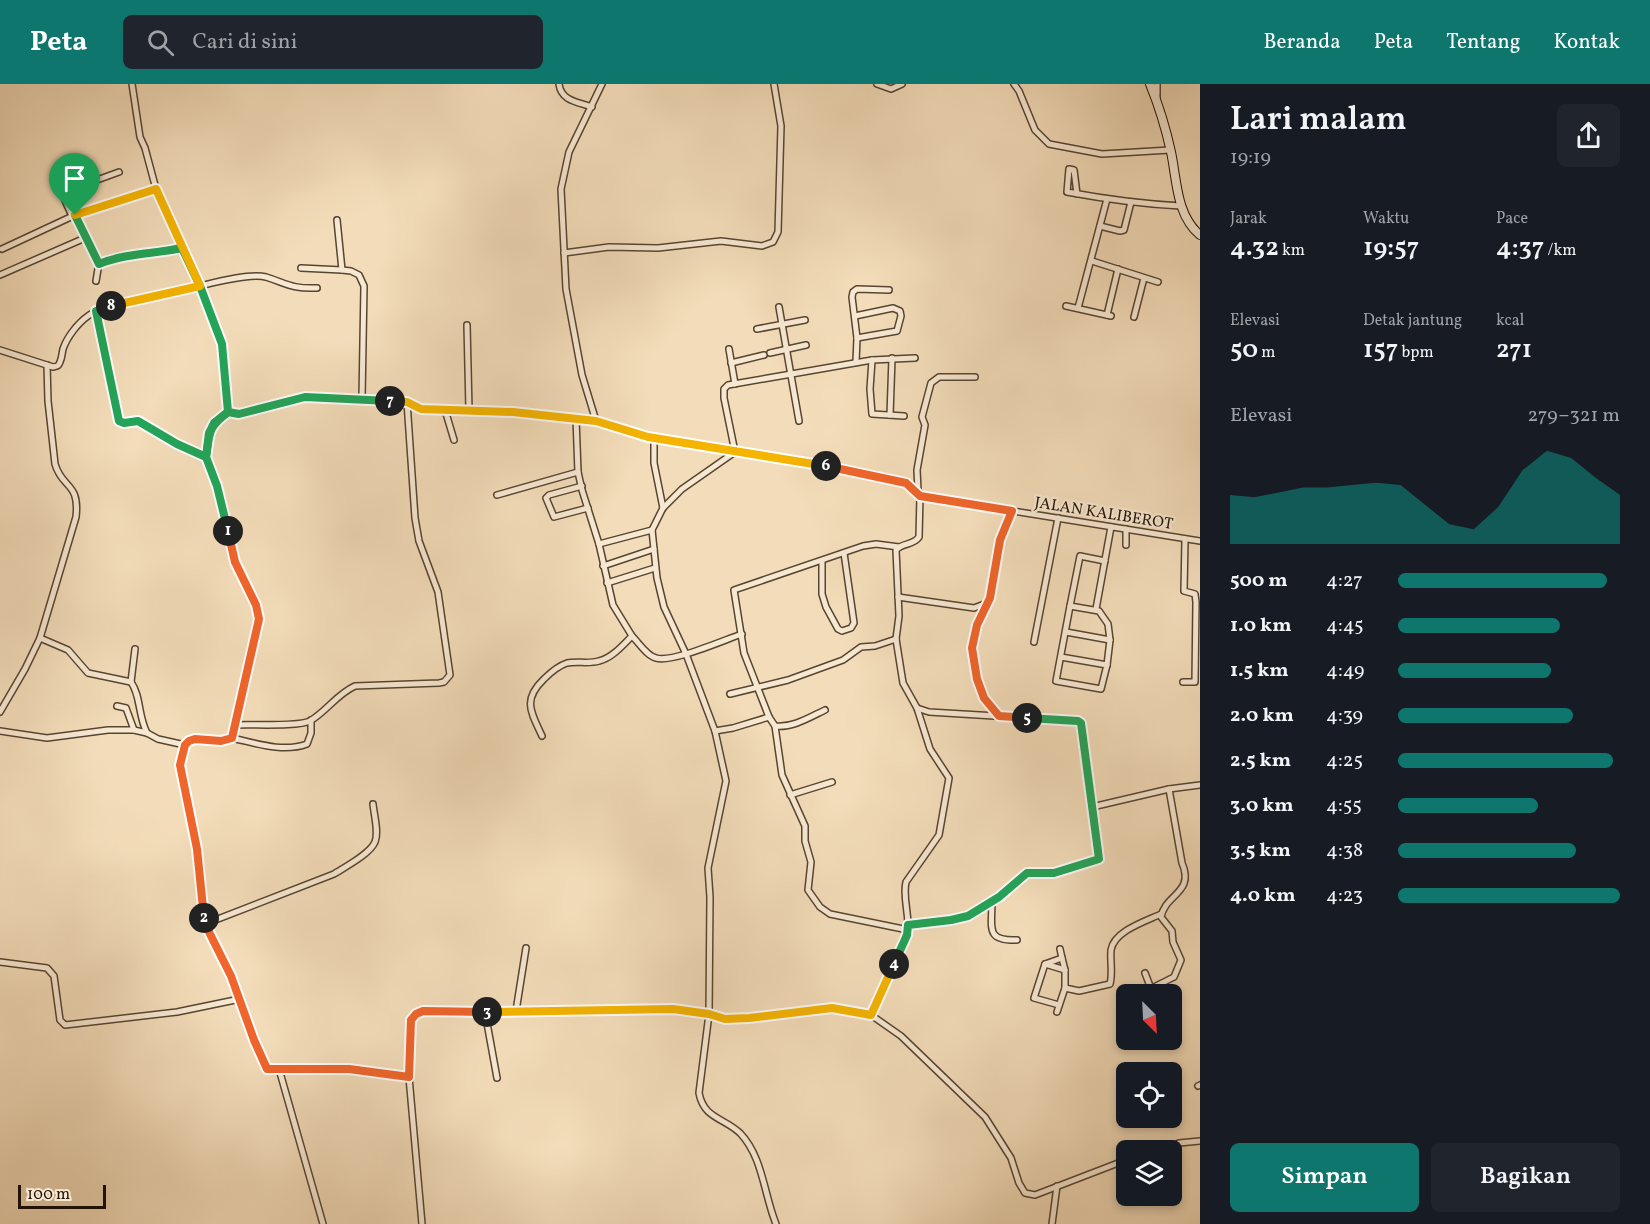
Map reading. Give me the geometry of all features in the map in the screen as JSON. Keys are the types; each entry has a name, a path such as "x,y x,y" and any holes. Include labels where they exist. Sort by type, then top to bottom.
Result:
{"main road":[{"path":"1150,84 1158,102 1181,206 1187,219 1200,235"}],"street":[{"path":"132,84 140,137 156,189 200,286 222,344 228,412 214,423 209,433 206,457 224,510 235,562 259,619 232,738"},
{"path":"559,84 560,91 566,98 592,107"},
{"path":"596,421 582,375 566,289 561,189 569,152 602,84"},
{"path":"564,253 609,247 658,248 721,241 762,246 773,242 778,232 781,126 774,84"},
{"path":"877,84 891,89 902,84"},
{"path":"1014,84 1035,130 1048,144 1102,154 1170,150"},
{"path":"1157,84 1158,102"},
{"path":"96,281 99,264 63,196 64,192 119,171"},
{"path":"2,249 73,216 156,189"},
{"path":"1077,194 1181,206"},
{"path":"1078,308 1107,199"},
{"path":"1100,226 1124,230 1131,202"},
{"path":"337,220 342,270"},
{"path":"0,275 85,238"},
{"path":"99,264 120,256 182,248"},
{"path":"1092,261 1158,282"},
{"path":"301,268 351,271 359,275 364,286 362,398"},
{"path":"1066,306 1109,315 1118,269"},
{"path":"1,352 57,366 68,339 90,314 110,306 215,282 258,276 299,289 317,288"},
{"path":"1134,317 1144,278"},
{"path":"856,362 857,338 852,297 855,290 889,290"},
{"path":"779,307 799,421"},
{"path":"855,316 893,308 900,311 902,316 897,331 857,338"},
{"path":"96,311 119,421 124,423 138,421 177,444 206,457"},
{"path":"757,329 805,320"},
{"path":"467,325 469,410"},
{"path":"731,363 806,345"},
{"path":"729,349 735,384"},
{"path":"890,415 892,358"},
{"path":"776,1224 752,1149 740,1133 708,1113 701,1104 699,1093 709,1014 708,868 726,782 715,731 686,654 664,608 655,568 652,530 663,508 682,489 735,452 723,393 725,387 856,362 915,358"},
{"path":"872,360 870,389 872,414 904,416"},
{"path":"0,712 40,638 76,517 75,492 56,469 55,464 48,401 47,365"},
{"path":"917,708 929,712 1081,723 1099,860 1054,873 1027,873 992,902 968,916 951,920 908,927 836,916 820,907 808,890 811,862 805,841 804,826 782,775 775,726 750,674 744,653 734,590 870,545 899,547 915,542 919,537 918,470 926,425 922,417 931,383 939,377 975,377"},
{"name":"JALAN KALIBEROT","path":"228,412 239,414 305,397 362,398 407,402 421,409 513,412 596,421 654,438 807,462 906,483 920,496 1200,541"},
{"path":"235,725 307,723 339,696 355,686 439,683 448,679 451,669 438,592 419,541 415,518 407,402"},
{"path":"445,410 454,440"},
{"path":"576,419 578,472 614,606 632,636 650,655 656,658 670,658 742,634"},
{"path":"654,438 654,463 663,508"},
{"path":"497,495 578,472"},
{"path":"582,486 549,495 546,498 554,517 588,508"},
{"path":"999,716 984,698 977,679 972,648 977,625 990,598 1000,540 1012,511"},
{"path":"1034,642 1058,518"},
{"path":"1096,609 1111,527"},
{"path":"1126,529 1126,545"},
{"path":"599,544 652,530"},
{"path":"1183,682 1195,682 1196,602 1195,594 1184,591 1185,539"},
{"path":"871,1015 908,927 904,889 906,882 939,835 950,778 930,749 917,708 903,683 896,639 898,597 896,555 899,547"},
{"path":"603,566 654,549"},
{"path":"822,561 822,594 826,608 838,629 842,631 852,628 854,623 844,553"},
{"path":"1070,606 1096,609 1108,624 1110,640 1101,689 1056,681 1066,632 1070,606 1080,556 1105,561"},
{"path":"607,583 655,568"},
{"path":"898,597 974,608 987,603"},
{"path":"1066,632 1110,640"},
{"path":"542,736 530,712 533,690 553,670 563,664 600,661 632,636"},
{"path":"40,638 68,650 88,673 131,682"},
{"path":"730,694 788,680 843,660 861,647 875,646 896,639"},
{"path":"135,649 131,682 136,693 141,723 147,733"},
{"path":"1061,657 1107,665"},
{"path":"117,706 126,708 134,730"},
{"path":"775,726 782,727 796,723 825,710"},
{"path":"715,731 769,717"},
{"path":"0,731 47,738 108,730 134,730 158,739 185,745 195,739 221,741 232,738 277,747 298,747 306,744 309,739 311,720"},
{"path":"185,745 181,769 197,849 205,924 240,999 267,1069 349,1069 409,1077"},
{"path":"790,795 832,782"},
{"path":"1092,807 1169,789 1200,785"},
{"path":"1065,988 1079,991 1110,984 1111,953 1115,941 1128,930 1161,914 1182,888 1186,880 1186,872 1182,863 1169,789"},
{"path":"205,924 334,874 354,862 375,843 373,804"},
{"path":"992,902 994,935 1002,940 1017,940"},
{"path":"1161,914 1162,920 1172,931 1173,942 1181,960 1174,977 1163,984"},
{"path":"516,1011 526,948"},
{"path":"1057,1012 1065,988 1065,970 1060,949"},
{"path":"1045,964 1062,958"},
{"path":"0,962 47,968 51,971 54,976 60,1020 65,1025 177,1012 240,999"},
{"path":"1045,964 1065,970"},
{"path":"1045,964 1034,998 1059,1005"},
{"path":"1145,973 1148,984"},
{"path":"422,1224 409,1077 411,1020 423,1011 673,1009 709,1014 725,1019 832,1008 871,1015 902,1036 985,1117 1011,1158 1019,1183 1025,1192 1035,1196 1116,1164"},
{"path":"485,1012 497,1078"},
{"path":"279,1069 323,1224"},
{"path":"1182,1143 1200,1140"},
{"path":"1052,1224 1057,1186"}],"route":[{"path":"75,215 99,264 120,256 182,248 200,286 222,344 228,412 214,423 209,433 206,457 224,510 235,562 256,605 259,619 232,738 221,741 206,739 189,741 185,745 180,765 197,849 205,924 231,976 267,1069 349,1069 409,1077 411,1020 423,1011 673,1009 709,1014 725,1019 832,1008 871,1015 907,935 908,925 968,916 999,897 1027,873 1054,873 1099,859 1081,723 999,716 984,698 977,679 972,648 977,625 990,598 1000,540 1012,511 920,496 906,483 807,462 648,437 596,421 513,412 421,409 407,402 362,398 305,397 239,414 228,412 214,423 209,433 208,449 206,457 177,444 138,421 129,423 119,421 103,350 96,311 200,286 156,189 75,215"}]}
